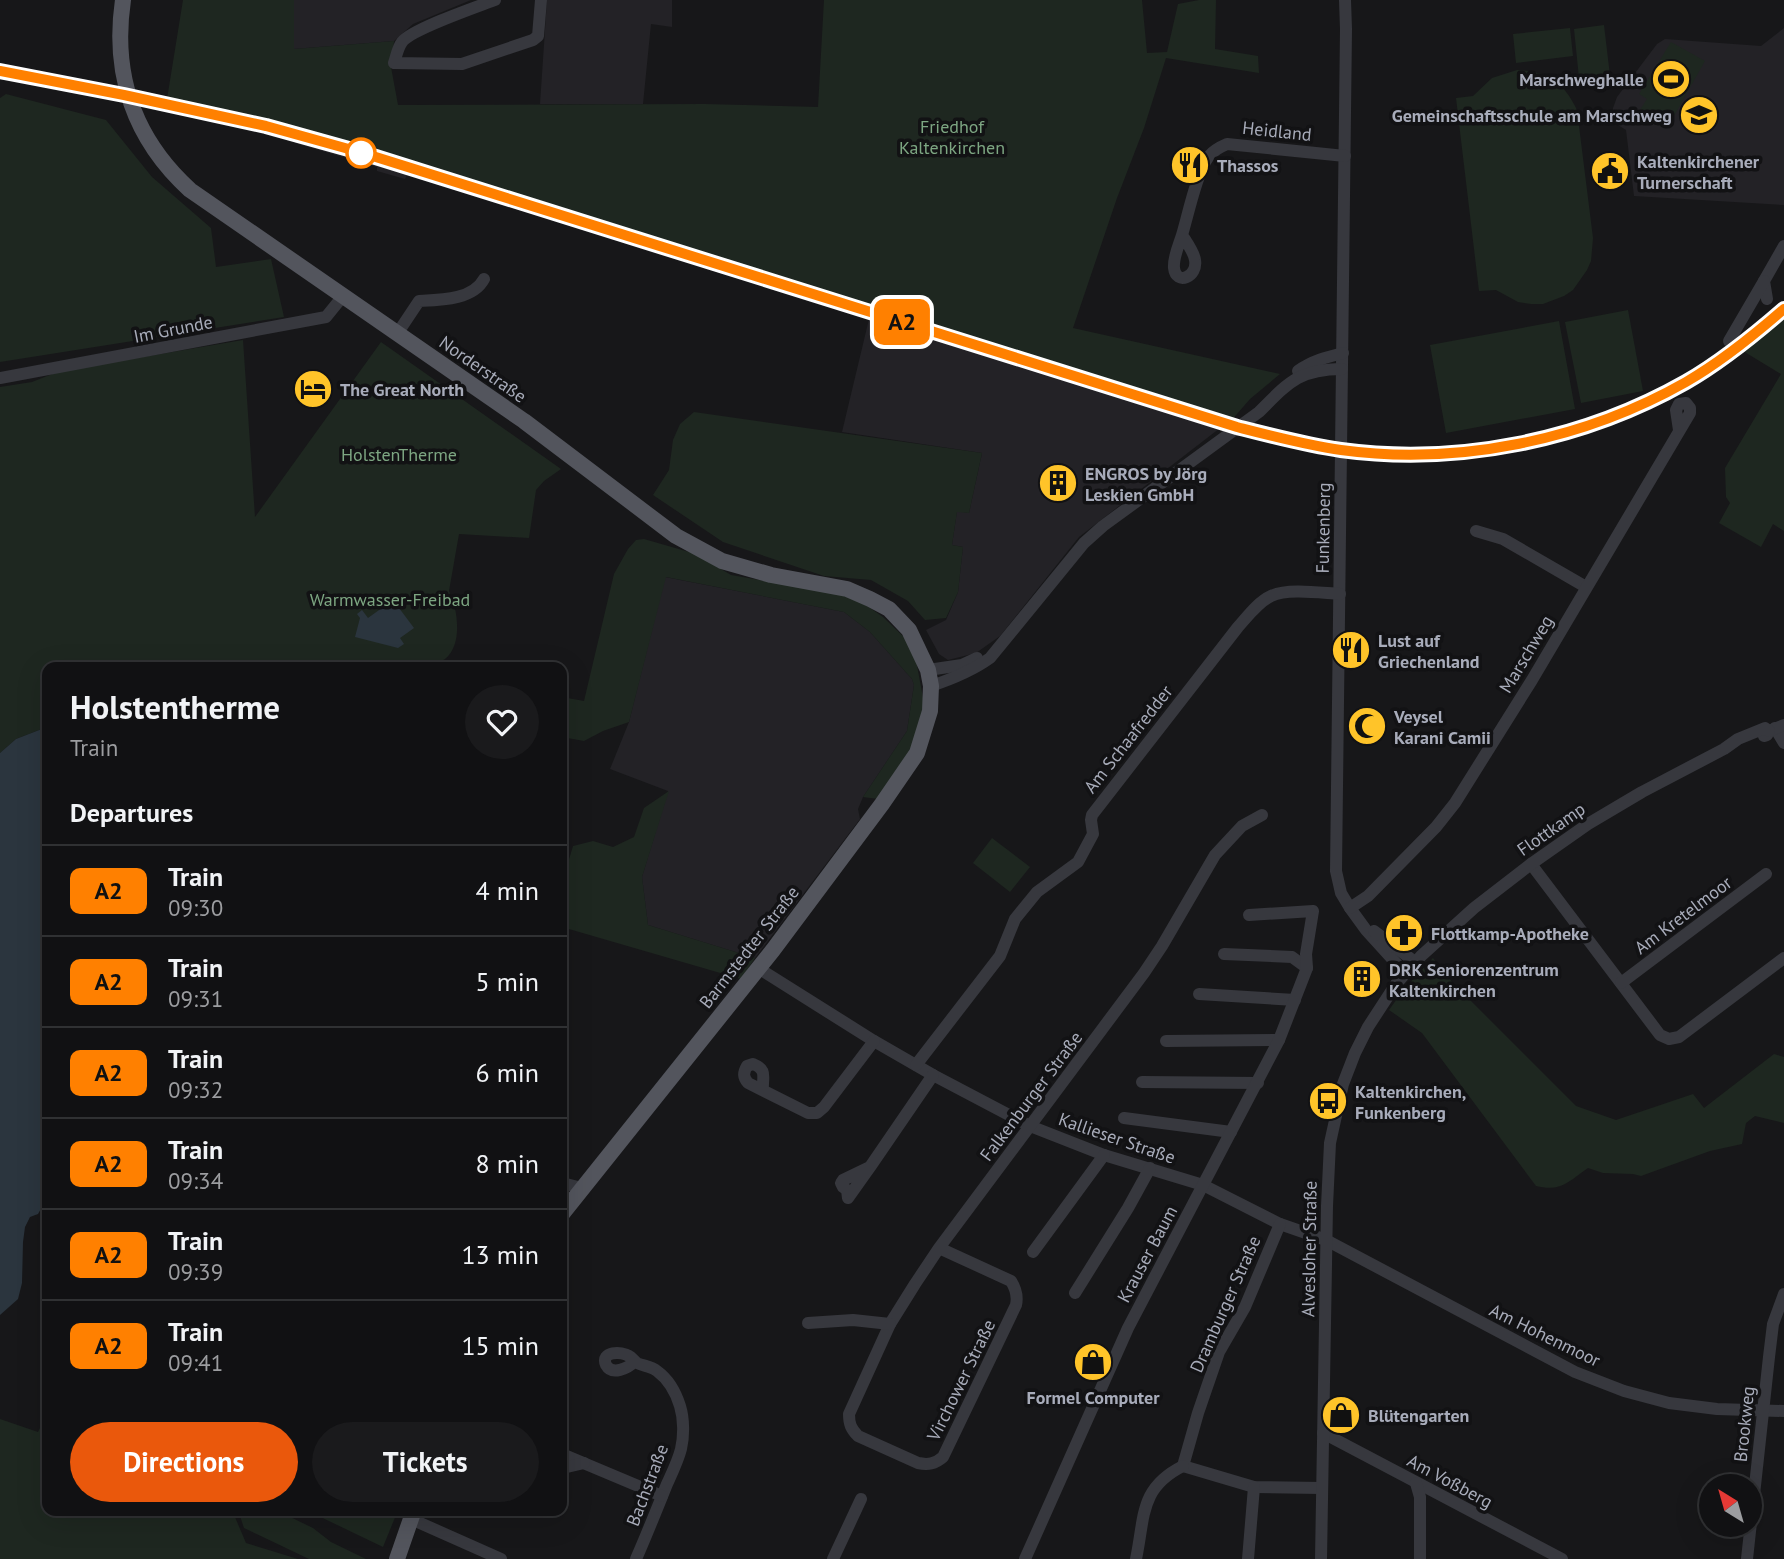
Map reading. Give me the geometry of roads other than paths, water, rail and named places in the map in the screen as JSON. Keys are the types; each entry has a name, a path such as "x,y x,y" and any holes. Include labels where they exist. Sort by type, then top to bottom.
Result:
{"main road":[{"name":"Norderstraße","path":"123,0 120,42 130,105 156,154 181,182 200,198 524,421 651,518 703,551 745,569 847,589 888,609 909,630 930,678"},
{"name":"Barmstedter Straße","path":"567,1208 758,968 918,753 930,711 930,678"},
{"path":"397,1559 412,1516"}],"street":[{"path":"495,0 414,34 402,42 394,63 463,64 533,40 538,36 541,0"},
{"name":"Funkenberg","path":"1345,0 1336,871 1341,893 1350,908 1405,973"},
{"name":"Heidland","path":"1182,235 1203,166 1210,155 1227,144 1345,156"},
{"path":"1729,341 1784,246"},
{"path":"397,334 419,301 467,294 476,290 484,279"},
{"path":"1765,281 1767,299"},
{"name":"Im Grunde","path":"0,377 326,317 342,296"},
{"path":"1274,397 1283,384 1301,368 1328,356 1343,353"},
{"path":"930,678 1002,645 1084,543 1102,526 1259,412 1303,374 1342,369"},
{"name":"Marschweg","path":"1350,908 1368,896 1436,827 1455,803 1532,680 1679,430"},
{"path":"1476,531 1503,540 1586,587"},
{"name":"Am Schaafredder","path":"916,1065 1000,956 1011,928 1037,892 1078,862 1093,834 1092,815 1238,627 1272,595 1287,592 1340,594"},
{"name":"Flottkamp","path":"1415,962 1474,908 1588,824 1738,739 1765,728 1776,728"},
{"path":"1776,728 1784,743"},
{"name":"Falkenburger Straße","path":"849,1414 890,1324 939,1248 1144,972 1215,855 1242,826 1262,815"},
{"path":"1531,864 1660,1035 1669,1039 1679,1037 1784,958"},
{"name":"Am Kretelmoor","path":"1621,983 1766,874"},
{"name":"Krauser Baum","path":"1025,1559 1128,1328 1258,1083 1279,1040 1307,968 1306,954 1313,911 1249,915"},
{"name":"Funkenberg","path":"1363,924 1415,962"},
{"path":"1224,954 1292,957 1307,968"},
{"name":"Alvesloher Straße","path":"1321,1559 1327,1180 1330,1143 1342,1084 1354,1052 1385,999 1415,962"},
{"name":"Kallieser Straße","path":"758,968 874,1041 1030,1126 1104,1154 1203,1185 1280,1224 1326,1240"},
{"path":"1199,994 1295,1000"},
{"path":"1166,1041 1279,1040"},
{"path":"763,1090 808,1113 817,1113 874,1041"},
{"path":"870,1167 933,1074"},
{"path":"1142,1082 1258,1083"},
{"path":"1124,1118 1231,1132"},
{"path":"1033,1252 1104,1154"},
{"path":"1075,1293 1150,1168"},
{"path":"567,1184 582,1188"},
{"name":"Dramburger Straße","path":"1183,1466 1219,1352 1245,1307 1280,1224"},
{"name":"Am Hohenmoor","path":"1326,1240 1575,1372 1611,1386 1669,1403 1717,1409 1784,1411"},
{"name":"Virchower Straße","path":"849,1414 849,1422 858,1436 905,1458 925,1465 943,1457 1016,1305 1017,1293 1011,1281 939,1248"},
{"name":"Brookweg","path":"1747,1559 1773,1324 1784,1294"},
{"path":"808,1323 853,1320 890,1324"},
{"name":"Bachstraße","path":"634,1362 655,1370 666,1381 677,1398 683,1416 681,1448 636,1559"},
{"name":"Am Voßberg","path":"1323,1433 1562,1559"},
{"path":"567,1456 662,1496"},
{"path":"567,1467 585,1463"},
{"path":"1136,1559 1146,1503 1156,1486 1169,1473 1183,1466 1254,1487 1322,1488"},
{"path":"1416,1483 1420,1497 1420,1559"},
{"path":"1248,1559 1254,1487"},
{"path":"833,1559 861,1499"},
{"path":"417,1516 501,1559"}],"railway":[{"path":"0,71 266,126 363,153 1225,423 1333,449 1370,453 1452,453 1534,441 1573,430 1650,401 1686,382 1737,348 1784,309"}],"train":[{"name":"A2","path":"0,71 266,126 363,153 1237,427 1292,442 1342,450 1411,455 1496,448 1551,437 1602,421 1687,382 1752,337 1784,309"}],"place":[{"name":"Marschweghalle","path":"1671,79"},
{"name":"Gemeinschaftsschule am Marschweg","path":"1699,115"},
{"name":"Thassos","path":"1190,165"},
{"name":"Kaltenkirchener Turnerschaft","path":"1610,171"},
{"name":"The Great North","path":"313,389"},
{"name":"ENGROS by Jörg Leskien GmbH","path":"1058,483"},
{"name":"Lust auf Griechenland","path":"1351,650"},
{"name":"Veysel Karani Camii","path":"1367,726"},
{"name":"Flottkamp-Apotheke","path":"1404,933"},
{"name":"DRK Seniorenzentrum Kaltenkirchen","path":"1362,979"},
{"name":"Kaltenkirchen, Funkenberg","path":"1328,1101"},
{"name":"Formel Computer","path":"1093,1362"},
{"name":"Blütengarten","path":"1341,1415"}],"park label":[{"name":"Friedhof Kaltenkirchen","path":"952,136"},
{"name":"HolstenTherme","path":"399,454"},
{"name":"Warmwasser-Freibad","path":"390,599"}]}
